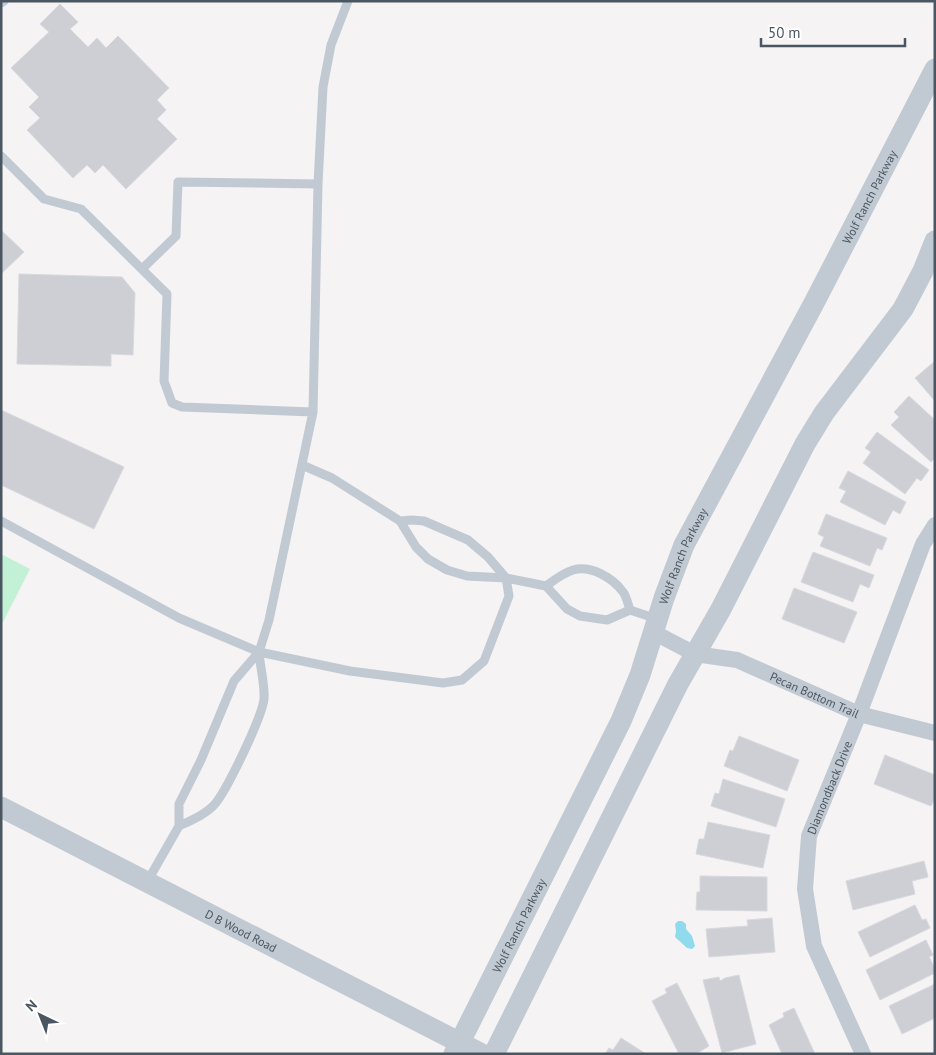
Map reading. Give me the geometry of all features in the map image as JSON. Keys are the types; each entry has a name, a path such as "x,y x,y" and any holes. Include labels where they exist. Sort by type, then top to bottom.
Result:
{"street":[{"name":"Wolf Ranch Parkway","path":"457,1048 621,721 640,674 673,570 684,545 814,303 935,69"},
{"path":"494,1054 629,781 814,429 834,399 903,309 924,271 935,241"},
{"name":"Diamondback Drive","path":"864,1054 814,946 805,889 809,836 860,714 924,544 935,525"},
{"name":"Pecan Bottom Trail","path":"655,626 695,654 737,660 860,714 935,733"},
{"name":"D B Wood Road","path":"1,807 147,882 457,1048 482,1054"}],"lane":[{"path":"147,882 179,826 178,804 201,760 234,681 258,652 269,620 313,412 322,87 331,45 348,1"},
{"path":"1,156 44,199 81,209 167,294 164,381 172,403 182,407 313,412"},
{"path":"142,269 176,236 178,182 318,184"},
{"path":"302,465 332,478 400,521 416,547 428,559 447,570 467,576 506,578 546,586 567,609 580,616 607,620 630,610"},
{"path":"1,522 179,618 258,652 350,671 443,683 462,680 484,661 509,596 506,578 488,557 468,540 424,521 400,521"},
{"path":"546,586 559,576 574,570 586,569 601,574 613,581 624,594 630,610 655,626"},
{"path":"179,826 199,816 214,805 226,787 246,745 264,699 258,652"}],"green space":[{"path":"1,554 30,569 2,624 1,624"}],"water":[{"path":"678,921 686,924 686,929 692,936 695,946 692,949 687,948 675,937 675,924"}],"building":[{"path":"60,4 78,22 70,29 88,47 97,38 106,48 118,36 169,88 157,100 166,110 157,119 177,139 126,189 103,165 95,173 87,165 73,178 27,130 40,118 29,107 39,97 11,68 49,32 40,24"},
{"path":"1,230 24,252 1,274"},
{"path":"19,274 122,277 135,293 133,355 111,354 111,366 17,364"},
{"path":"935,361 935,401 915,378"},
{"path":"909,396 935,420 935,458 931,462 891,425 899,417 894,412"},
{"path":"1,410 124,467 94,529 1,485"},
{"path":"877,432 929,470 921,481 917,478 905,494 863,463 871,452 865,448"},
{"path":"848,471 906,502 900,514 893,510 885,525 840,502 846,491 839,488"},
{"path":"826,514 887,538 882,550 877,548 870,566 820,546 824,537 818,534"},
{"path":"813,552 874,575 869,588 860,584 853,602 801,582"},
{"path":"794,588 857,612 844,643 782,619"},
{"path":"739,736 799,760 787,791 724,766 730,750 733,751"},
{"path":"885,755 935,775 935,798 931,806 874,784"},
{"path":"723,779 785,799 776,827 711,806 715,793 719,794"},
{"path":"708,822 770,835 763,868 696,854 699,839 704,839"},
{"path":"924,861 928,877 912,881 915,894 853,910 846,881"},
{"path":"700,876 767,877 767,911 696,910 697,892 700,892"},
{"path":"915,905 922,920 926,919 930,928 870,957 858,932"},
{"path":"772,918 775,952 709,957 706,929 748,926 747,920"},
{"path":"926,940 933,955 929,957 935,968 935,973 880,1000 866,970"},
{"path":"739,975 756,1044 722,1053 703,980 719,977 720,981"},
{"path":"677,983 709,1046 696,1054 679,1054 652,1001 667,993 665,989"},
{"path":"935,984 935,1018 902,1034 889,1006"},
{"path":"794,1008 815,1054 782,1054 769,1025 784,1017 783,1013"},
{"path":"621,1038 646,1054 605,1054 609,1048 613,1050"}]}
